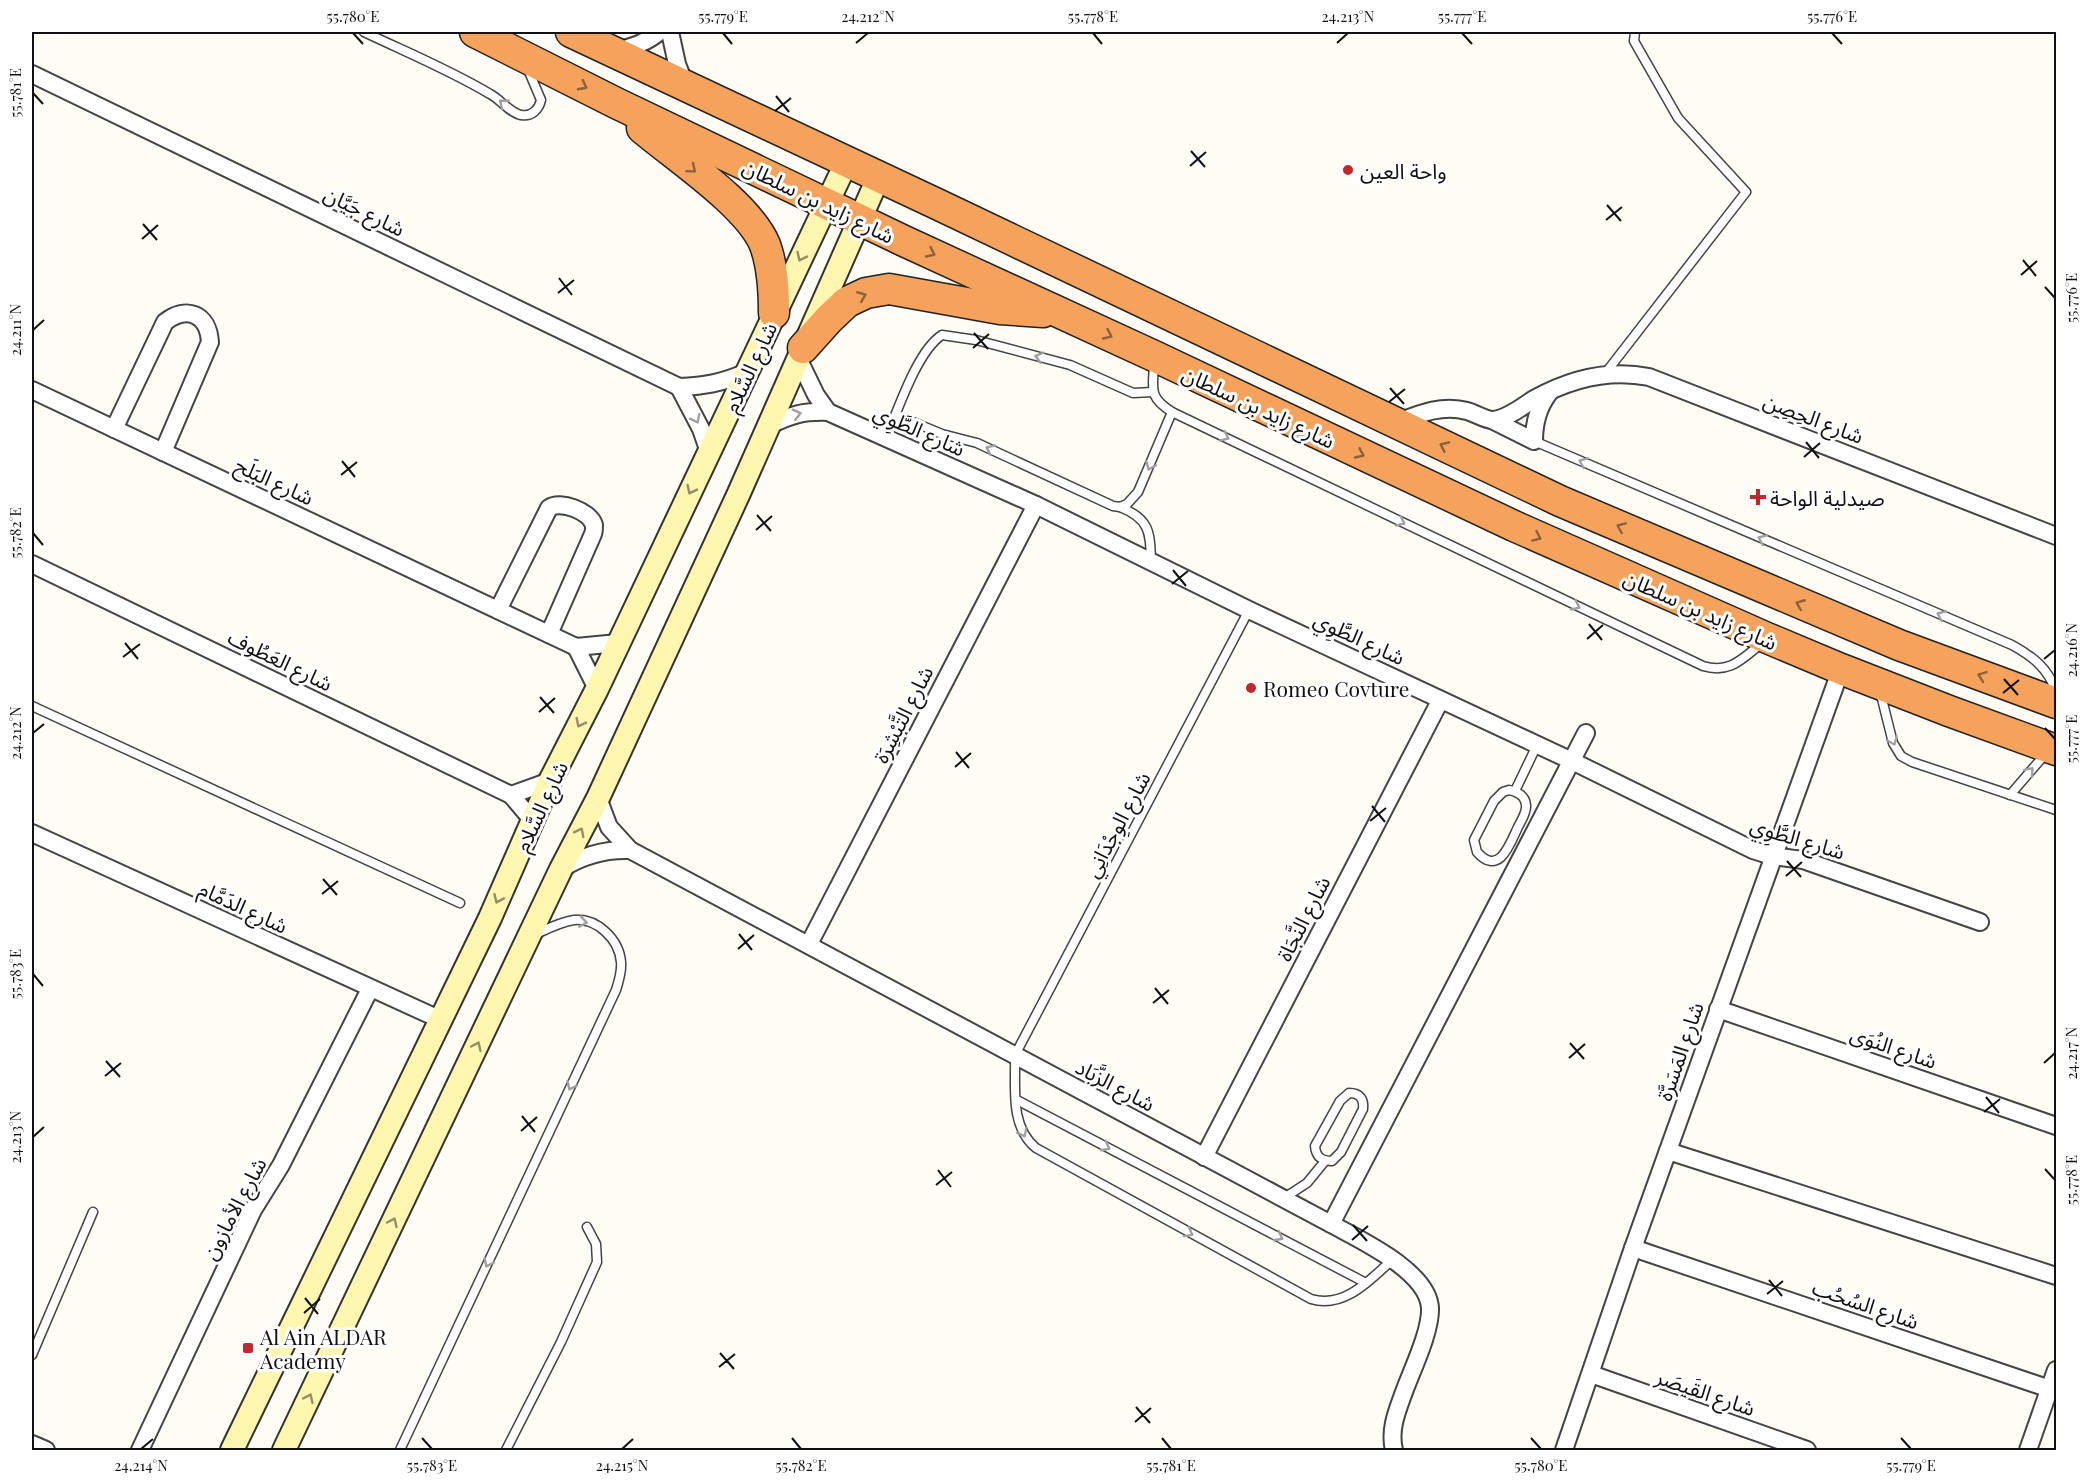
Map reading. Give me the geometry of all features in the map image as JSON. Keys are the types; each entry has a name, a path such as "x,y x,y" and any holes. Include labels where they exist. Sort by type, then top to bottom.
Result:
{"highway":[{"name":"شارع زايد بن سلطان","path":"475,32 826,204 1514,526 1767,638 1878,684 1986,724 2055,742"},
{"name":"شارع زايد بن سلطان","path":"571,32 879,176 1560,501 1899,645 2056,703"},
{"path":"616,103 639,125 730,200 759,232 770,261 774,313"},
{"path":"800,353 847,302 866,293 889,289 1000,309 1060,313"}],"street":[{"path":"613,51 629,49 644,43 659,32"},
{"path":"670,32 676,64 685,85"},
{"name":"شارع جَيَّان","path":"32,74 680,387 708,386 745,373"},
{"name":"شارع السَّلام","path":"232,1450 439,1019 490,918 550,781 597,689 847,161"},
{"name":"شارع السَّلام","path":"284,1450 561,868 598,798 739,493 879,176"},
{"path":"114,429 165,322 174,315 184,313 195,315 204,322 209,331 210,342 163,452"},
{"path":"800,353 811,386 828,412"},
{"name":"شارع الحِصِن","path":"1492,420 1512,412 1551,390 1578,380 1604,375 1633,374 1649,377 2056,536"},
{"path":"680,387 701,429 709,452"},
{"name":"شارع البَلَح","path":"32,390 576,647"},
{"path":"1396,423 1429,411 1456,408 1492,420 1534,441 1537,413 1551,390"},
{"name":"شارع الطَّوِي","path":"768,426 787,416 807,411 828,412 1036,505 1249,610 1572,761 1753,850 1772,856 1803,860 1980,922"},
{"path":"498,610 549,508 554,504 561,504 583,513 590,518 594,526 593,534 549,634"},
{"name":"شارع التَّبْشِرَة","path":"809,944 1036,505"},
{"name":"شارع العَطُوف","path":"32,564 511,795 533,821"},
{"path":"597,689 576,647 618,643"},
{"name":"شارع المَسَرَّة","path":"1564,1450 1772,856 1841,669"},
{"name":"شارع النَّجَاة","path":"1204,1157 1440,701"},
{"path":"1331,1224 1586,733"},
{"path":"511,795 550,781"},
{"name":"شارع الزَّبَاد","path":"598,798 609,827 630,850 1331,1224 1392,1260 1419,1282 1426,1293 1430,1308 1427,1327 1396,1413 1393,1432 1394,1450"},
{"name":"شارع الدَمَّام","path":"32,833 370,990 439,1019"},
{"path":"561,868 594,853 612,849 630,850"},
{"name":"شارع الأمازون","path":"141,1450 253,1210 281,1165 370,990"},
{"name":"شارع النُوَى","path":"1718,1009 2056,1126"},
{"path":"1668,1151 2056,1275"},
{"name":"شارع السُحُب","path":"1633,1248 2050,1389"},
{"path":"2028,1450 2056,1370"},
{"name":"شارع القَيصَر","path":"1591,1374 1807,1450"},
{"path":"32,1444 46,1450"}],"lane":[{"path":"364,32 490,94 516,113 528,115 537,109 541,100 521,53"},
{"path":"1604,375 1746,192 1678,118 1634,41 1635,32"},
{"path":"886,438 928,347 942,335 976,340 1070,365 1132,393 1153,392"},
{"path":"1154,356 1153,392 1160,404 1172,412 1703,666 1723,669 1732,665 1767,638"},
{"path":"1120,507 1127,504 1138,492 1172,412"},
{"path":"896,415 942,434 977,444 1137,516 1147,526 1150,536 1151,561"},
{"path":"1534,441 2012,645 2038,662 2049,674 2056,691"},
{"name":"شارع الوِجْدَانِي","path":"1015,1055 1249,610"},
{"path":"1878,684 1893,743 1901,756 2056,810"},
{"path":"32,706 460,903"},
{"path":"2010,795 2055,742"},
{"path":"1515,791 1537,745"},
{"path":"1515,791 1524,799 1526,810 1505,855 1493,861 1481,857 1474,846 1474,840 1498,796 1503,792 1515,791"},
{"path":"400,1450 616,990 621,973 621,960 613,941 597,925 587,921 576,920 561,923 528,937"},
{"path":"1015,1055 1016,1112 1021,1131 1027,1141 1311,1299 1328,1302 1338,1300 1366,1283 1392,1260"},
{"path":"1349,1093 1356,1093 1364,1103 1363,1109 1341,1152 1332,1161 1325,1161 1315,1153 1315,1146 1340,1101 1349,1093"},
{"path":"1017,1100 1366,1283"},
{"path":"1283,1198 1308,1183 1325,1161"},
{"path":"32,1355 93,1212"},
{"path":"506,1450 561,1342 597,1262 596,1244 587,1227"}],"place":[{"name":"واحة العين","path":"1348,170"},
{"name":"صيدلية الواحة","path":"1758,497"},
{"name":"Romeo Covture","path":"1251,688"},
{"name":"Al Ain ALDAR Academy","path":"248,1348"}]}
